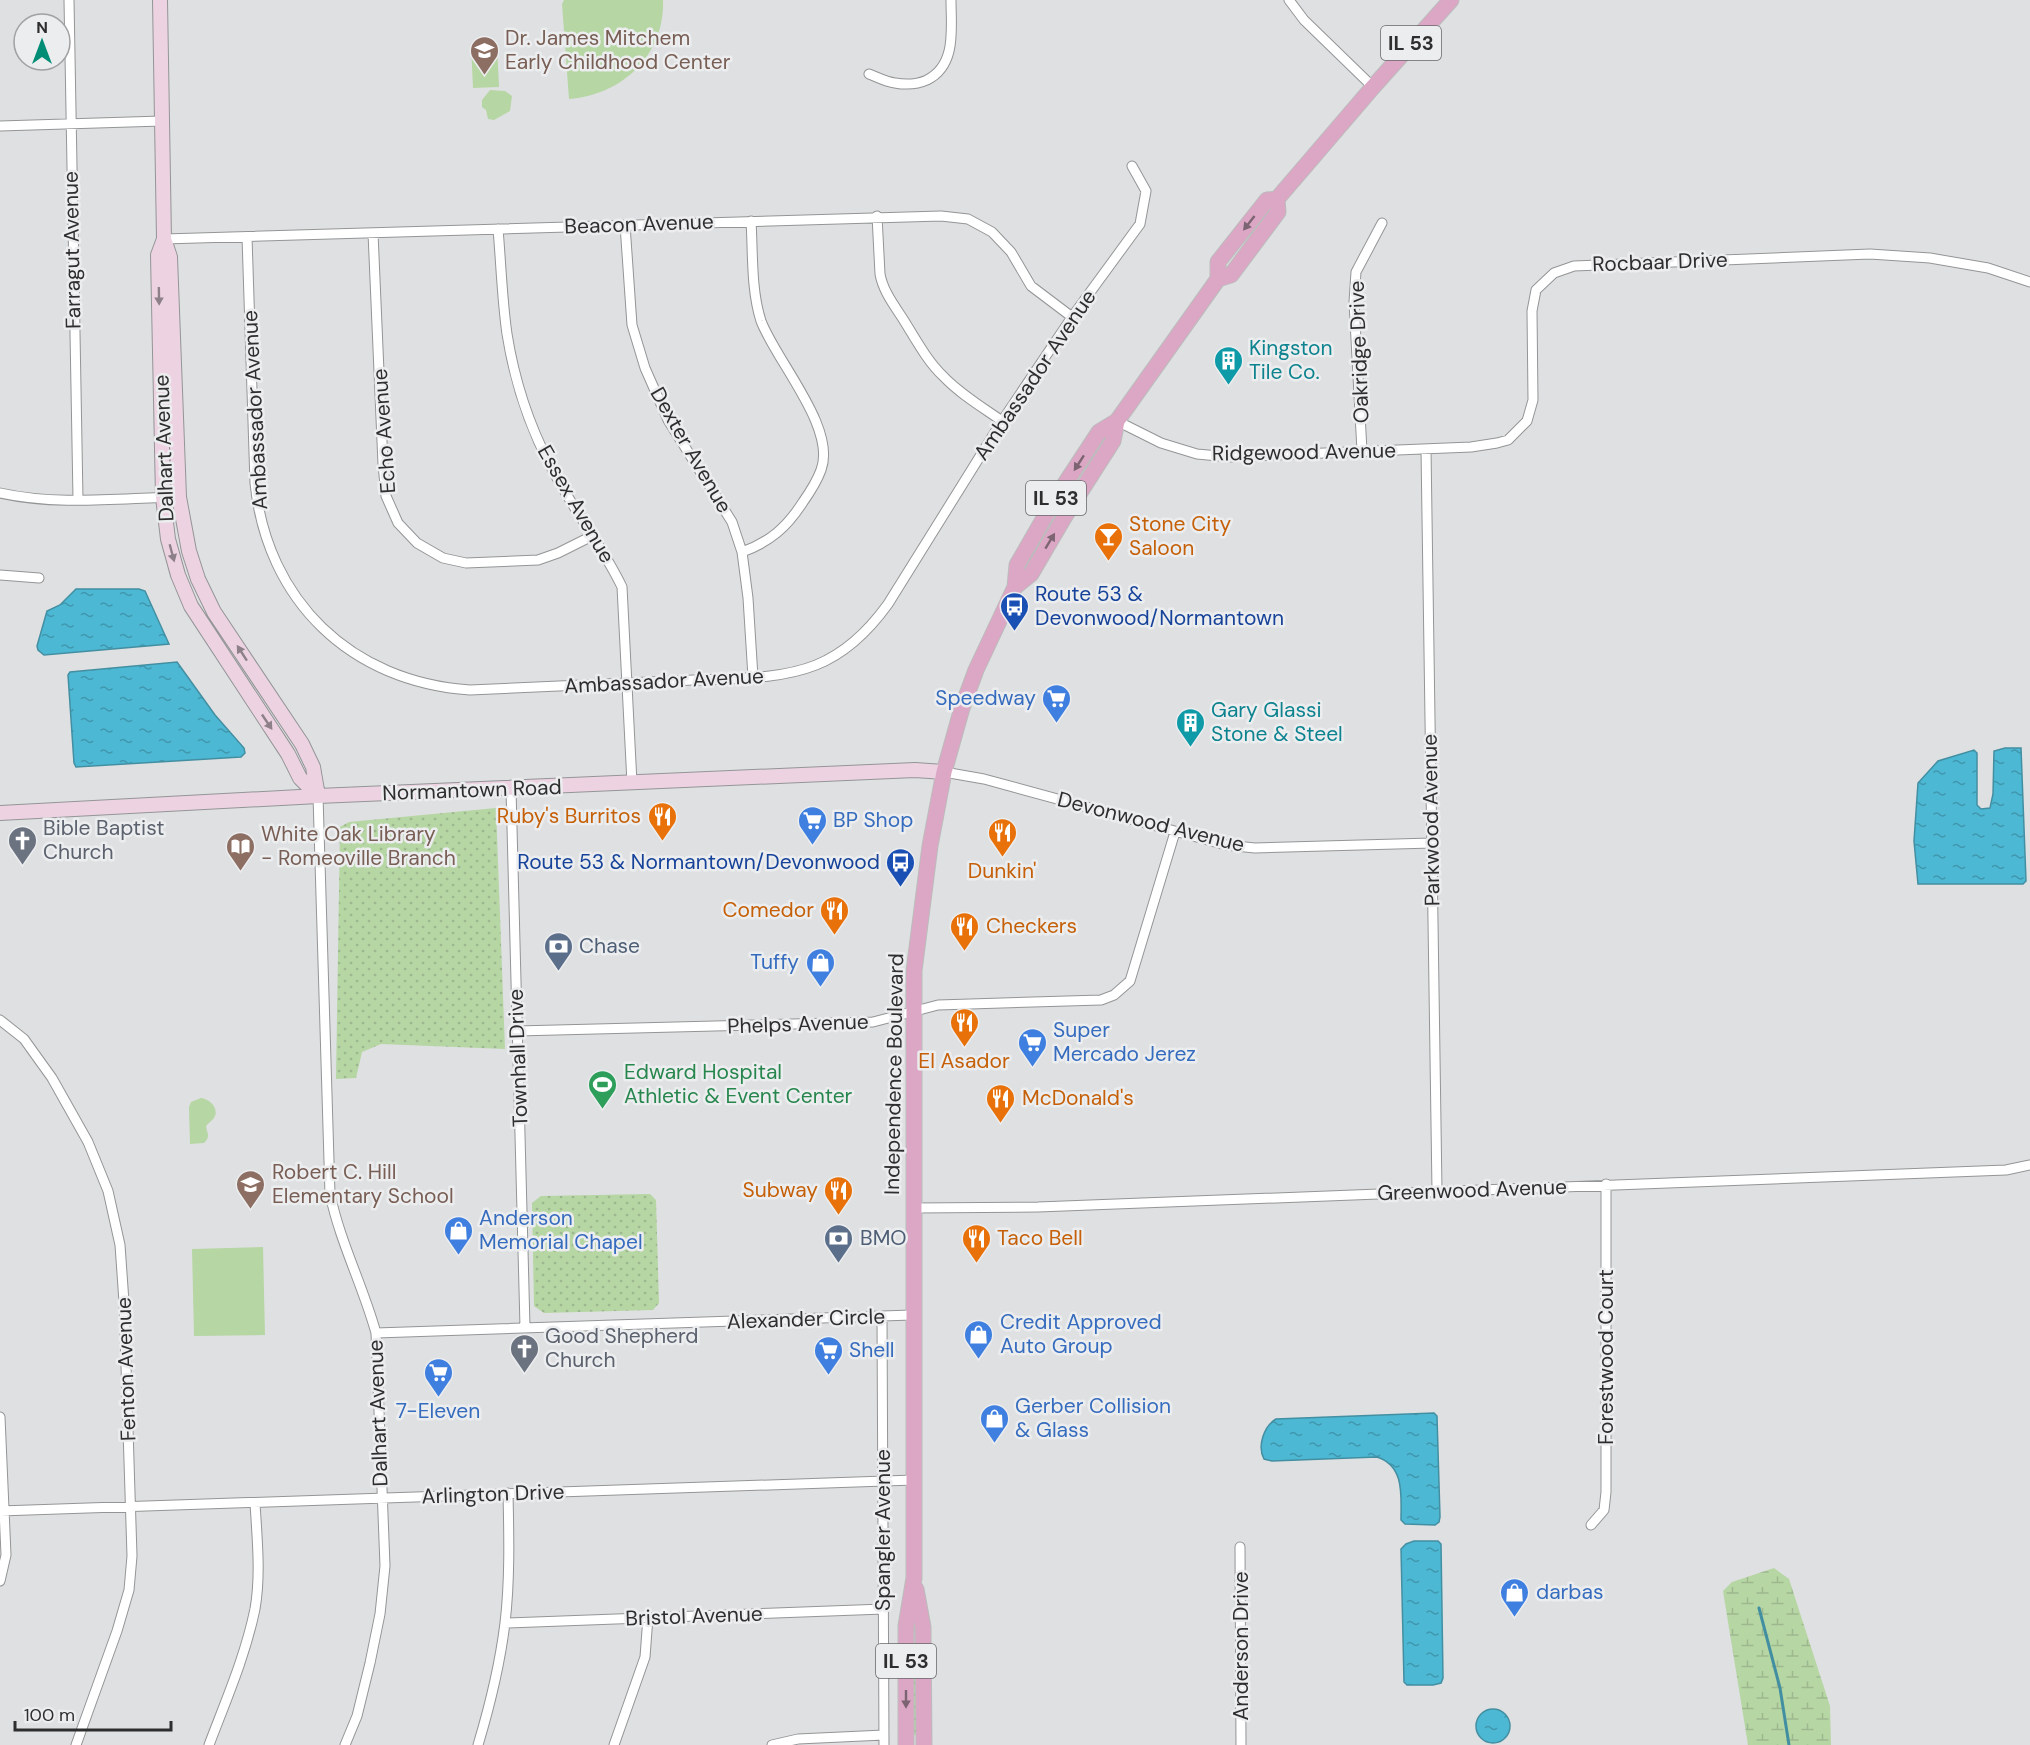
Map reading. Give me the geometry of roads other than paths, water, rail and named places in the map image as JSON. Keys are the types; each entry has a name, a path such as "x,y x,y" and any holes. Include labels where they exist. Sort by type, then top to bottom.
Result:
{"main road":[{"name":"Dalhart Avenue","path":"160,0 164,238 170,257 179,496 189,551 198,579 214,612 302,744 313,767 318,796"},
{"name":"Independence Boulevard","path":"906,1745 906,1626 914,1578 912,1315 914,971 930,846 944,772 959,716 976,670 1015,587 1031,574 1113,441 1117,421 1218,279 1231,274 1278,212 1277,199 1451,0"},
{"name":"Dalhart Avenue","path":"164,238 158,255 163,497 168,539 178,575 191,606 288,754 300,778 318,796"},
{"name":"Normantown Road","path":"0,813 318,796 915,770 944,772"},
{"name":"Independence Boulevard","path":"914,1578 923,1627 924,1745"}],"street":[{"name":"Farragut Avenue","path":"69,0 78,499"},
{"path":"869,74 896,84 919,84 938,74 949,55 952,33 951,0"},
{"path":"1289,0 1304,20 1373,87"},
{"path":"0,126 162,121"},
{"name":"Ambassador Avenue","path":"247,237 256,497 263,529 275,564 295,597 308,614 337,641 371,664 410,680 433,686 470,690 779,675 817,665 845,649 873,624 895,594 1002,421 1072,317 1140,224 1146,190 1132,166"},
{"path":"877,216 880,274 889,297 922,350 941,375 969,399 1002,421"},
{"name":"Beacon Avenue","path":"164,238 877,216 941,216 968,219 992,232 1011,252 1031,286 1072,317"},
{"path":"742,552 770,540 788,525 822,469 824,455 821,432 814,416 772,344 760,318 754,283 751,221"},
{"name":"Oakridge Drive","path":"1362,451 1354,302 1356,272 1382,223"},
{"name":"Dexter Avenue","path":"625,225 632,325 645,369 668,420 732,522 742,552 747,587 753,676"},
{"name":"Essex Avenue","path":"498,229 507,334 518,383 550,465 613,568 622,588 632,783"},
{"name":"Echo Avenue","path":"373,233 383,464 386,496 398,523 417,543 430,552 443,558 466,563 538,560 592,536"},
{"name":"Rocbaar Drive","path":"1426,449 1508,440 1527,421 1533,400 1532,311 1536,290 1554,273 1574,266 1870,254 1930,258 1977,266 2030,282"},
{"name":"Ridgewood Avenue","path":"1117,421 1161,443 1197,454 1229,457 1426,449"},
{"name":"Parkwood Avenue","path":"1426,449 1437,1191"},
{"path":"0,493 27,497 78,499 179,496"},
{"path":"0,575 39,578"},
{"name":"Devonwood Avenue","path":"944,772 978,778 1226,845 1255,848 1432,843"},
{"name":"Townhall Drive","path":"511,789 525,1328"},
{"name":"Dalhart Avenue","path":"318,796 330,1194 337,1225 368,1305 376,1333 385,1566 380,1614 357,1716 345,1745"},
{"name":"Phelps Avenue","path":"517,1031 873,1022 938,1005 1101,1000 1123,990 1130,981 1175,832"},
{"name":"Fenton Avenue","path":"0,1020 24,1039 52,1077 88,1142 108,1191 120,1245 132,1556 129,1590 117,1631 76,1745"},
{"name":"Greenwood Avenue","path":"914,1208 1038,1207 2006,1170 2030,1165"},
{"name":"Forestwood Court","path":"1591,1525 1604,1510 1606,1492 1606,1185"},
{"name":"Alexander Circle","path":"376,1333 912,1315"},
{"name":"Spangler Avenue","path":"882,1316 884,1740"},
{"path":"0,1417 2,1511 6,1555 0,1581"},
{"name":"Arlington Drive","path":"2,1511 914,1480"},
{"path":"478,1745 492,1698 505,1623 509,1562 508,1493"},
{"path":"208,1745 242,1662 255,1607 258,1561 255,1503"},
{"name":"Anderson Drive","path":"1240,1547 1241,1745"},
{"name":"Bristol Avenue","path":"505,1623 884,1609"},
{"path":"614,1745 645,1657 648,1617"},
{"path":"772,1745 798,1739 884,1740"}],"water":[{"path":"76,589 139,589 145,591 169,644 44,655 37,646 47,611 60,605"},
{"path":"177,662 215,715 244,748 245,753 241,757 76,767 68,675 70,672"},
{"path":"2021,748 2026,881 2023,884 1918,884 1914,841 1918,783 1938,761 1974,750 1977,753 1977,805 1981,809 1990,808 1993,794 1994,751"},
{"path":"1434,1413 1437,1416 1440,1517 1439,1522 1435,1525 1405,1524 1401,1520 1401,1492 1397,1475 1393,1467 1377,1457 1272,1461 1264,1459 1262,1454 1265,1431 1276,1419"},
{"path":"1414,1541 1438,1541 1441,1544 1443,1678 1441,1683 1433,1685 1407,1685 1404,1682 1401,1549"},
{"path":"1493,1709 1505,1714 1510,1726 1505,1738 1493,1743 1481,1738 1476,1726 1481,1714"}],"waterway":[{"path":"1759,1608 1780,1688 1789,1745"}],"place":[{"name":"Dr. James Mitchem Early Childhood Center","path":"484,76"},
{"name":"Kingston Tile Co.","path":"1228,386"},
{"name":"Stone City Saloon","path":"1108,562"},
{"name":"Route 53 & Devonwood/Normantown","path":"1014,632"},
{"name":"Speedway","path":"1057,724"},
{"name":"Gary Glassi Stone & Steel","path":"1190,748"},
{"name":"Ruby's Burritos","path":"662,842"},
{"name":"BP Shop","path":"812,846"},
{"name":"Dunkin'","path":"1002,858"},
{"name":"Bible Baptist Church","path":"22,866"},
{"name":"White Oak Library - Romeoville Branch","path":"240,872"},
{"name":"Route 53 & Normantown/Devonwood","path":"901,888"},
{"name":"Comedor","path":"835,936"},
{"name":"Checkers","path":"965,952"},
{"name":"Chase","path":"558,972"},
{"name":"Tuffy","path":"820,988"},
{"name":"El Asador","path":"964,1048"},
{"name":"Super Mercado Jerez","path":"1032,1068"},
{"name":"Edward Hospital Athletic & Event Center","path":"603,1110"},
{"name":"McDonald's","path":"1001,1124"},
{"name":"Robert C. Hill Elementary School","path":"251,1210"},
{"name":"Subway","path":"839,1216"},
{"name":"Anderson Memorial Chapel","path":"458,1256"},
{"name":"BMO","path":"839,1264"},
{"name":"Taco Bell","path":"976,1264"},
{"name":"Credit Approved Auto Group","path":"979,1360"},
{"name":"Good Shepherd Church","path":"524,1374"},
{"name":"Shell","path":"828,1376"},
{"name":"7-Eleven","path":"438,1398"},
{"name":"Gerber Collision & Glass","path":"994,1444"},
{"name":"darbas","path":"1515,1618"}]}
